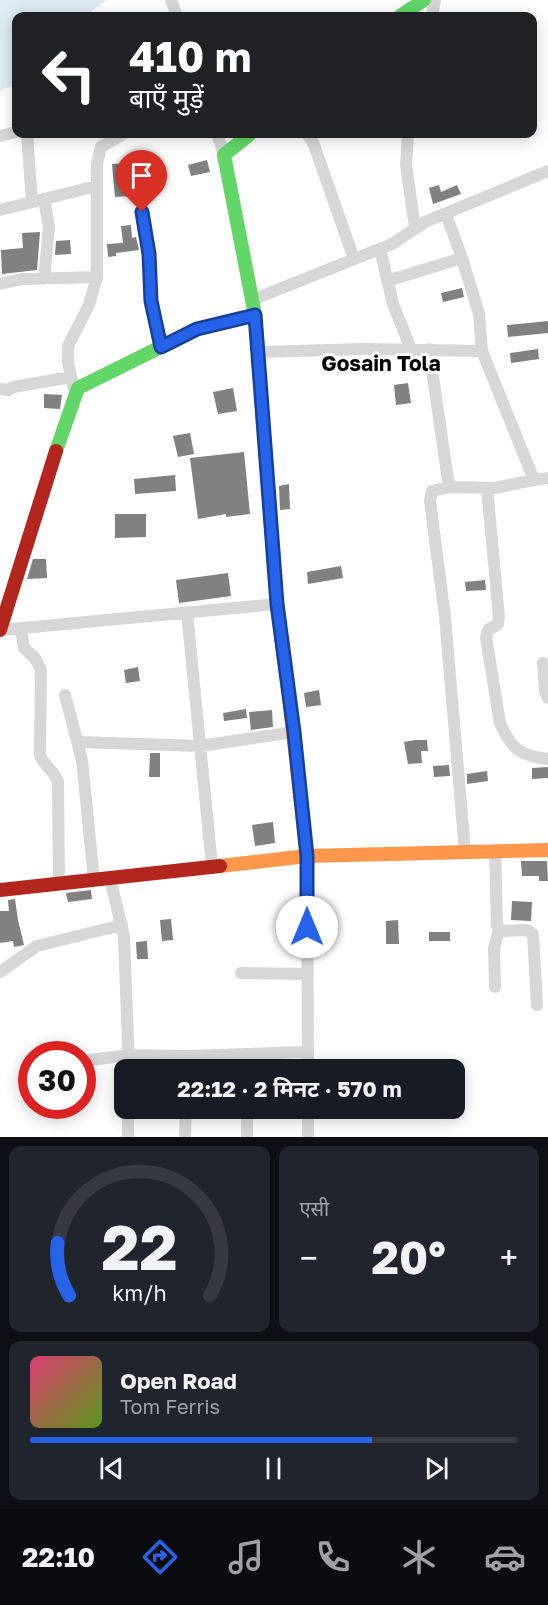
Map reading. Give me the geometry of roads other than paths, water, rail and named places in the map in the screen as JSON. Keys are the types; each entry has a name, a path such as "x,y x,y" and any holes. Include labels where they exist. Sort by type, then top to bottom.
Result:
{"street":[{"path":"406,12 424,0"},
{"path":"28,138 38,200 49,227 44,279"},
{"path":"75,393 68,346 89,305 97,277 97,164 101,147 116,138"},
{"path":"218,138 224,155 255,315 277,604 307,856 308,1059"},
{"path":"224,155 245,138"},
{"path":"310,138 354,259"},
{"path":"408,138 406,165 415,228"},
{"path":"252,300 380,249 425,222 548,171"},
{"path":"0,210 97,186"},
{"path":"142,212 149,254 151,301 161,347"},
{"path":"446,214 462,258 478,314 482,351 534,480"},
{"path":"380,249 393,304 411,349"},
{"path":"387,281 462,258"},
{"path":"0,284 22,279 97,277"},
{"path":"255,315 197,329 83,384 75,393 0,630 277,604"},
{"path":"258,352 411,349 482,351"},
{"path":"429,349 449,487"},
{"path":"0,389 9,390 13,387 71,377"},
{"path":"465,852 445,617 430,501 432,491 449,487 494,488 548,478"},
{"path":"487,488 499,618 498,624 488,630 486,638 500,723 505,735 522,754 548,759"},
{"path":"187,613 212,866"},
{"path":"21,628 24,648 35,658 41,670 40,755 42,761 54,772 58,782 59,884"},
{"path":"543,663 545,691 548,698"},
{"path":"65,695 79,742 85,778 94,880"},
{"path":"79,742 200,746 294,732"},
{"path":"0,890 307,856 548,850"},
{"path":"495,851 495,921 499,929 494,949 495,987"},
{"path":"110,878 122,925 126,964 129,1059"},
{"path":"0,972 38,946 122,925"},
{"path":"499,929 502,931 527,930 534,934 537,1005"},
{"path":"241,973 308,974"},
{"path":"96,1059 129,1055 187,1056 308,1052"},
{"path":"247,1054 247,1059"},
{"path":"128,1119 128,1137"},
{"path":"185,1137 186,1119"},
{"path":"247,1119 247,1137"},
{"path":"308,1119 308,1137"}],"district":[{"name":"Gosain Tola","path":"381,364"}]}
